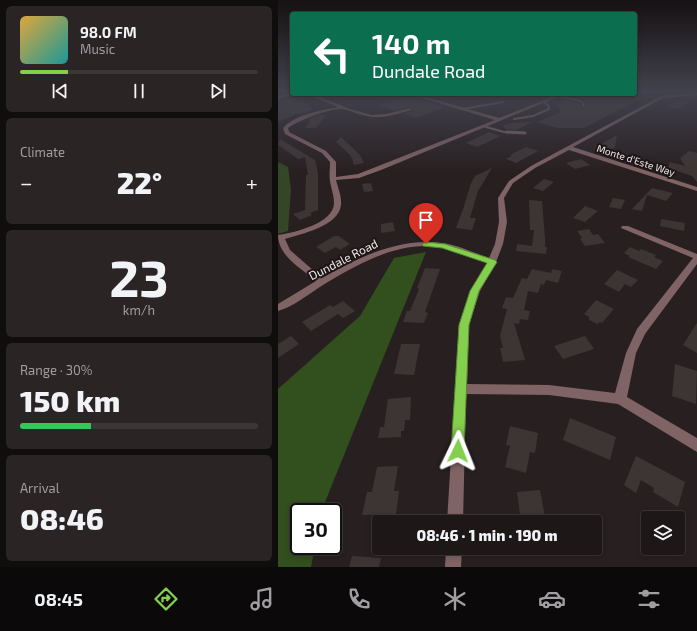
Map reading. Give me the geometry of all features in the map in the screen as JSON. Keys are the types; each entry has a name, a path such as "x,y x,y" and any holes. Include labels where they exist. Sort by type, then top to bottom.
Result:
{"street":[{"path":"303,118 289,124 285,128 287,133 330,156 333,162 333,179 338,207 333,215 324,222 307,230 279,237 286,250 322,282"},
{"path":"455,515 464,325 475,291 492,262 499,244 503,222 501,198 511,182 533,167 623,118"},
{"path":"333,179 359,176 379,169 497,119"},
{"name":"Monte d'Este Way","path":"569,148 697,189"},
{"path":"620,399 631,353 641,332 697,258 625,228"},
{"name":"Dundale Road","path":"278,308 322,282 373,255 391,248 411,245 442,245 492,262"},
{"path":"461,389 549,390 620,399 697,445"},
{"path":"454,555 454,567"}],"lane":[{"path":"514,119 522,118"},
{"path":"482,126 503,133 511,134 525,132"}],"green space":[{"path":"278,162 288,167 291,189 288,231 278,234"},
{"path":"426,252 325,503 290,503 290,555 313,555 311,567 278,567 278,389 360,316 394,258"}],"building":[{"path":"278,118 286,118 278,122"},
{"path":"323,118 316,128 305,128 310,122 309,119"},
{"path":"545,118 602,118 584,128 558,128 537,122"},
{"path":"532,122 517,130 505,129 504,125 510,123"},
{"path":"489,132 501,136 477,147 466,143"},
{"path":"617,135 615,147 608,151 594,148"},
{"path":"341,137 360,155 364,163 354,165 351,156 336,142"},
{"path":"280,139 315,160 318,173 318,210 310,213 312,215 300,220 293,214 305,210 306,175 308,175 305,157 298,159 278,145"},
{"path":"526,147 538,151 516,163 506,159 512,156 510,155"},
{"path":"689,151 697,153 697,182 692,176 668,168 670,162 685,166 680,158"},
{"path":"581,159 590,165 575,169 566,163"},
{"path":"492,168 478,191 470,218 476,218 472,230 456,228 471,183 475,176"},
{"path":"544,179 554,182 543,191 533,188"},
{"path":"371,183 373,191 364,192 362,184"},
{"path":"652,188 673,193 666,201 647,195 642,211 632,209"},
{"path":"613,198 625,200 621,209 609,207"},
{"path":"529,200 542,201 545,247 547,247 546,254 516,251 517,244 532,246 534,230 530,230"},
{"path":"585,206 598,211 585,222 573,218"},
{"path":"661,219 685,223 684,231 660,226"},
{"path":"393,222 395,231 381,233 381,224"},
{"path":"589,229 593,235 598,234 605,243 585,246 577,231"},
{"path":"334,236 339,236 350,244 340,250 336,247 325,253 316,247"},
{"path":"630,247 639,251 641,249 656,255 654,257 663,261 656,269 628,257 630,256 624,253"},
{"path":"425,268 440,269 425,312 428,313 424,323 403,322 407,311 410,311 419,289 417,288"},
{"path":"532,269 551,273 552,269 562,271 558,283 546,280 544,285 541,284 538,293 528,291 524,310 530,311 528,320 520,319 519,324 514,323 525,360 503,362 500,348 503,348 500,336 507,309 502,308 506,297 513,298 522,278 527,279"},
{"path":"617,270 638,280 631,287 625,284 619,292 604,284"},
{"path":"596,300 614,309 602,323 600,322 598,324 589,320 589,317 584,314"},
{"path":"343,301 355,311 343,318 338,314 311,331 302,322 330,305 333,307"},
{"path":"697,323 697,353 683,345"},
{"path":"291,336 299,344 278,358 278,344"},
{"path":"585,336 594,349 563,359 554,346"},
{"path":"401,344 420,344 414,375 394,374"},
{"path":"675,364 697,371 696,404 672,396"},
{"path":"411,397 410,420 405,420 404,431 401,431 401,437 378,438 380,427 384,427 388,399"},
{"path":"570,418 616,437 610,460 563,440"},
{"path":"510,426 538,433 535,453 530,452 526,473 505,467 510,446 506,445"},
{"path":"636,456 685,482 678,507 653,492 654,488 641,480 636,493 624,485"},
{"path":"398,466 394,491 399,491 396,514 362,515 367,492 372,492 377,467"},
{"path":"540,490 545,515 520,515 517,492"},
{"path":"352,556 381,558 379,567 349,567"}],"route":[{"path":"426,244 442,245 492,262 475,291 464,325 458,451"}]}
